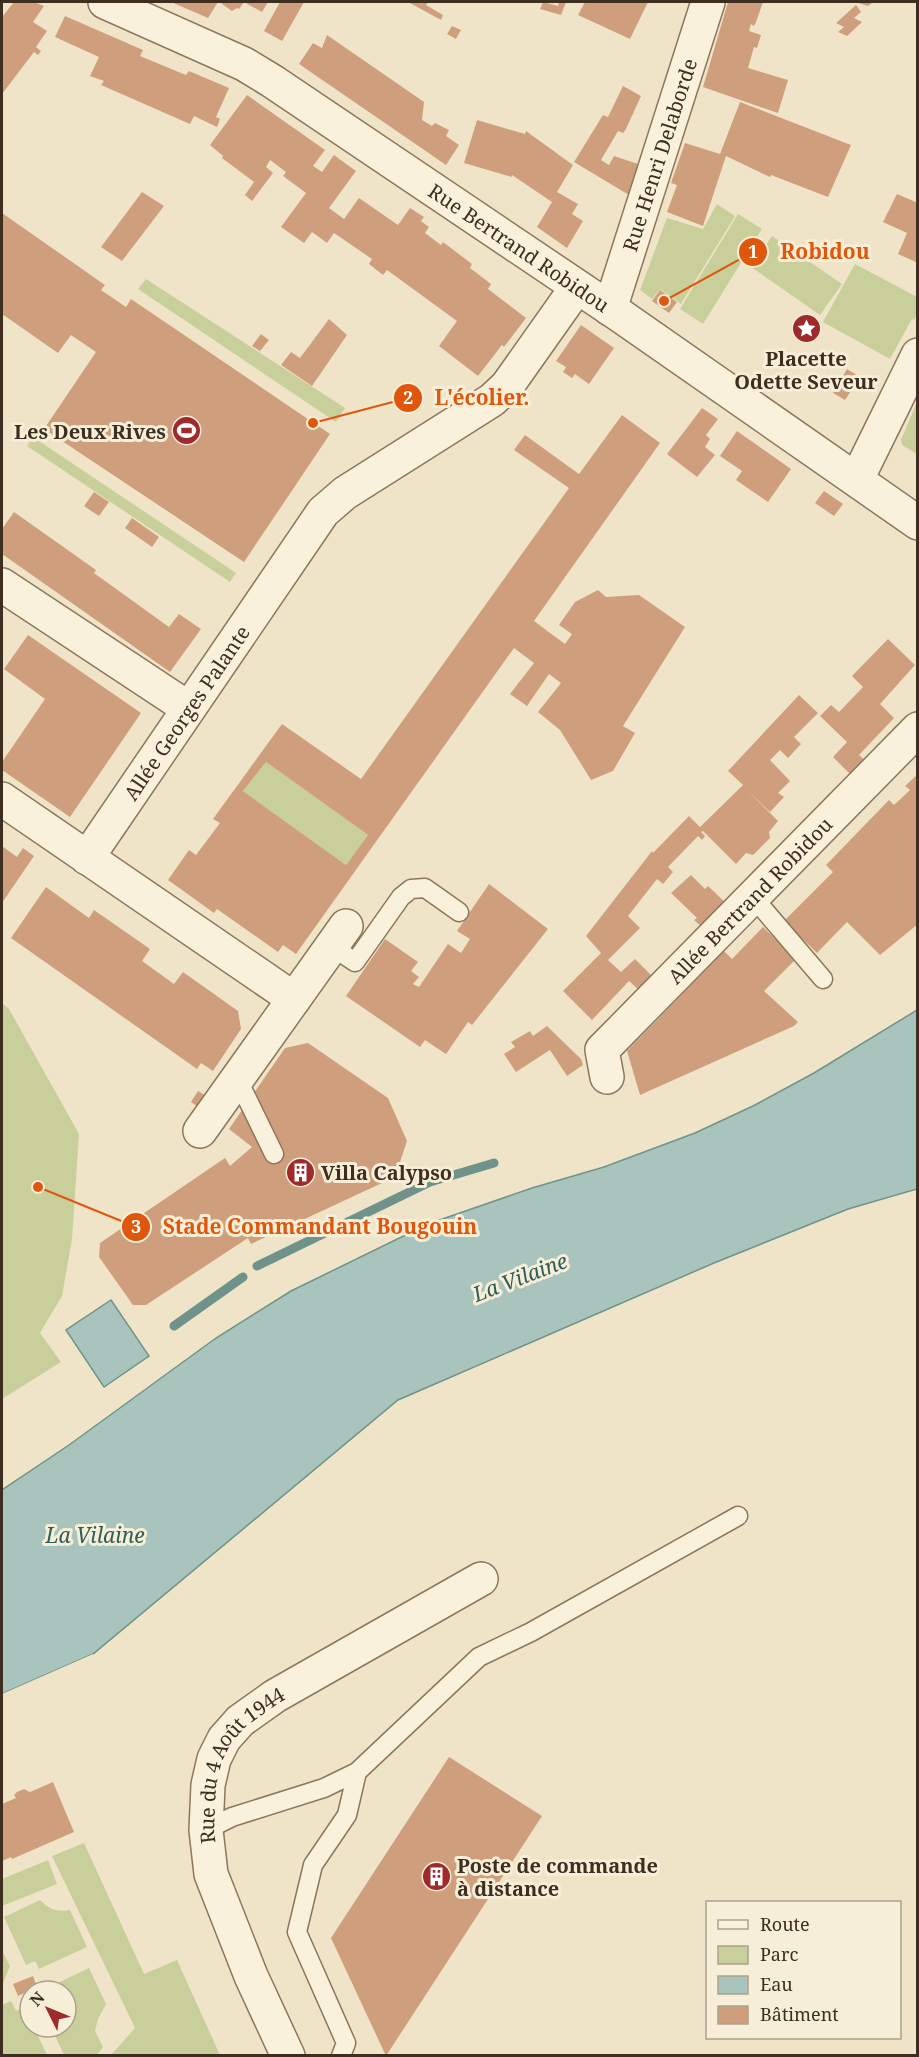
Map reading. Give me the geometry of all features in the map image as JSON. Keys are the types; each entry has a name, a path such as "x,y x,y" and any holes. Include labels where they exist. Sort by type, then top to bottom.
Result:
{"street":[{"name":"Rue Bertrand Robidou","path":"105,2 244,64 272,81 610,309 918,523"},
{"name":"Rue Henri Delaborde","path":"610,309 708,2"},
{"name":"Allée Georges Palante","path":"87,858 324,512 345,493 492,400 507,386 577,287"},
{"path":"857,480 918,355"},
{"path":"2,585 188,708"},
{"name":"Allée Bertrand Robidou","path":"608,1077 602,1050 918,729"},
{"path":"2,799 294,999"},
{"path":"200,1131 339,936"},
{"name":"Rue du 4 Août 1944","path":"288,2055 251,1976 211,1874 206,1830 208,1785 214,1759 224,1739 240,1721 274,1696 481,1580"}],"lane":[{"path":"339,936 355,962 401,897 411,889 425,888 459,912"},
{"path":"753,897 823,979"},
{"path":"237,1078 274,1154"},
{"path":"206,1830 232,1817 324,1788 357,1772 479,1657 531,1632 738,1516"},
{"path":"341,2055 346,2043 297,1932 313,1865 347,1815 357,1772"}],"green space":[{"path":"717,204 735,216 681,304 660,289 652,299 640,290 667,218 703,229"},
{"path":"738,214 762,229 703,324 680,309"},
{"path":"772,236 842,284 820,315 751,267"},
{"path":"855,264 917,297 917,315 914,320 912,319 890,359 823,322"},
{"path":"146,279 345,408 336,422 138,289"},
{"path":"917,402 917,454 902,445 901,440"},
{"path":"33,437 236,573 230,582 27,446"},
{"path":"266,762 368,835 346,865 243,791"},
{"path":"2,1003 9,1009 79,1134 72,1239 62,1296 40,1333 61,1362 2,1399"},
{"path":"84,1843 144,1974 177,1960 220,2055 111,2055 135,2028 52,1856"},
{"path":"48,1860 57,1884 2,1906 2,1879"},
{"path":"40,1900 54,1910 70,1910 87,1947 39,1969 35,1961 26,1965 4,1917"},
{"path":"2,1950 10,1966 2,1986"},
{"path":"89,1968 106,2004 95,2031 103,2047 97,2055 64,2055 57,2039 78,2039 78,1979 66,1979"},
{"path":"11,2001 16,2011 18,2010 18,2039 40,2039 47,2055 2,2055 2,2005"}],"water":[{"name":"La Vilaine","path":"917,1010 917,1189 848,1209 714,1263 398,1400 93,1654 2,1694 2,1490 69,1445 216,1338 291,1291 428,1224 532,1188 604,1167 695,1133 753,1106 814,1073"},
{"path":"111,1300 149,1356 104,1387 66,1330"}],"pier":[{"path":"93,1654 94,1656 2,1697 2,1694"}],"building":[{"path":"14,2 34,2 44,6 33,22 47,31 36,47 41,51 38,55 34,52 2,94 2,17"},
{"path":"171,2 218,2 208,18"},
{"path":"221,2 244,2 239,9 232,11"},
{"path":"244,2 268,2 262,12"},
{"path":"280,2 304,2 282,41 264,31"},
{"path":"408,2 428,2 426,5 443,15 441,20"},
{"path":"543,2 558,6 559,2 566,2 561,15 540,9"},
{"path":"585,2 648,2 630,39 578,15"},
{"path":"728,2 763,2 756,22 754,26 751,24 749,31 761,35 757,48 754,47 748,68 788,80 778,113 703,87"},
{"path":"855,2 873,2 868,6"},
{"path":"856,5 861,12 854,18 862,22 847,36 838,32 844,27 836,23"},
{"path":"65,16 143,50 140,56 186,75 189,71 229,88 216,117 220,119 217,127 194,116 190,124 101,85 104,81 90,76 99,57 55,37"},
{"path":"452,26 461,30 456,39 447,34"},
{"path":"327,35 424,102 422,120 432,126 435,123 449,130 446,136 459,145 446,165 299,64 313,43 322,48"},
{"path":"623,86 641,96 626,129 623,133 618,131 601,160 609,165 614,156 638,164 629,195 574,162 603,115 608,117"},
{"path":"247,95 325,150 313,166 322,172 334,155 356,171 329,208 344,219 359,198 398,225 410,208 424,217 421,221 429,227 425,233 441,245 443,242 472,264 470,268 491,284 488,289 526,318 478,376 439,346 457,321 387,270 383,275 369,264 372,259 334,233 327,243 312,232 304,243 281,227 306,193 283,176 286,172 270,160 266,167 273,173 252,201 245,195 254,182 222,158 223,156 210,145"},
{"path":"740,102 851,145 828,197 771,175 770,177 726,156 703,226 667,212 677,185 671,183 685,143 720,154"},
{"path":"477,120 525,134 526,131 573,165 557,192 578,204 572,214 583,221 567,248 537,227 552,202 512,175 512,177 464,163"},
{"path":"142,192 164,206 122,261 101,247"},
{"path":"897,194 918,203 918,263 898,254 907,233 883,222"},
{"name":"Les Deux Rives","path":"2,213 105,285 101,290 126,307 131,299 330,434 244,562 44,429 96,352 71,335 58,353 2,314"},
{"path":"660,290 677,302 669,313 652,301"},
{"path":"329,319 347,335 312,386 281,365 291,352 300,358"},
{"path":"581,325 614,348 589,384 575,374 572,378 563,372 566,367 556,361"},
{"path":"261,334 269,340 260,351 252,346"},
{"path":"847,369 860,377 845,400 833,393"},
{"path":"702,408 718,419 706,435 710,439 705,447 715,455 697,477 667,454"},
{"path":"622,415 660,443 534,621 565,644 572,634 559,625 575,602 598,590 606,597 639,595 685,627 623,726 635,733 613,771 591,780 560,730 538,712 561,683 549,674 527,706 510,694 534,663 514,648 296,954 283,945 278,952 217,909 214,913 168,880 189,850 196,855 220,823 213,819 282,724 361,779 569,488 514,450 525,435 579,474","holes":["266,762 368,835 346,865 243,791"]},
{"path":"737,431 791,469 768,502 736,480 742,471 720,456"},
{"path":"824,491 843,504 834,516 815,503"},
{"path":"94,492 109,502 99,516 84,506"},
{"path":"14,512 96,570 94,573 169,627 179,614 201,629 170,672 2,554 2,529"},
{"path":"132,518 159,537 152,547 125,528"},
{"path":"28,635 141,713 70,817 2,770 2,762 45,699 4,669"},
{"path":"888,639 915,665 880,704 894,718 859,755 869,764 855,779 833,757 847,742 820,716 831,705 839,712 863,687 852,676"},
{"path":"799,695 818,713 794,737 801,744 788,758 780,750 770,760 790,781 778,793 784,797 770,812 748,791 778,821 769,832 770,838 753,855 746,853 736,864 703,831 701,832 705,836 702,840 698,836 668,867 673,872 663,884 657,879 628,916 640,928 608,960 621,972 635,959 657,981 643,994 629,981 592,1020 563,991 601,953 586,936 652,851 653,853 689,816 700,827 743,785 728,771"},
{"path":"918,774 918,924 880,955 847,922 817,953 784,921 833,872 826,865 889,800 894,805 910,790 905,786"},
{"path":"2,846 17,857 23,848 34,856 2,903"},
{"path":"691,875 705,889 708,886 729,906 705,930 694,920 697,918 671,893"},
{"path":"489,884 548,929 472,1025 468,1022 446,1054 425,1040 420,1047 346,996 385,939 418,962 411,971 419,977 413,984 419,987 448,944 461,953 470,939 457,931"},
{"path":"46,887 89,918 94,910 150,949 142,961 174,984 183,972 238,1011 241,1029 213,1071 201,1063 197,1069 11,938"},
{"path":"763,927 796,959 764,991 798,1022 794,1026 640,1095 627,1051 724,951 732,959"},
{"path":"547,1026 581,1059 583,1065 567,1076 550,1050 516,1072 504,1054 515,1047 511,1042 530,1031 533,1036"},
{"name":"Villa Calypso","path":"308,1043 388,1098 407,1141 395,1177 251,1244 248,1238 146,1305 133,1305 99,1257 100,1243 225,1158 230,1166 252,1147 229,1129 285,1048"},
{"path":"198,1091 206,1096 198,1107 191,1102"},
{"name":"Poste de commande à distance","path":"449,1757 542,1816 386,2056 331,1938"},
{"path":"53,1782 74,1832 12,1859 11,1857 2,1861 2,1804 16,1798 14,1795 17,1792 24,1789 30,1792"},
{"path":"18,1982 18,1996 13,1984"}],"waterway":[{"path":"257,1266 430,1182 494,1163"},
{"path":"174,1326 243,1277"}],"place":[{"name":"Robidou","path":"664,301"},
{"name":"Placette Odette Seveur","path":"806,328"},
{"name":"L'écolier.","path":"313,423"},
{"name":"Les Deux Rives","path":"187,431"},
{"name":"Villa Calypso","path":"300,1172"},
{"name":"Stade Commandant Bougouin","path":"38,1187"},
{"name":"Poste de commande à distance","path":"436,1877"}]}
